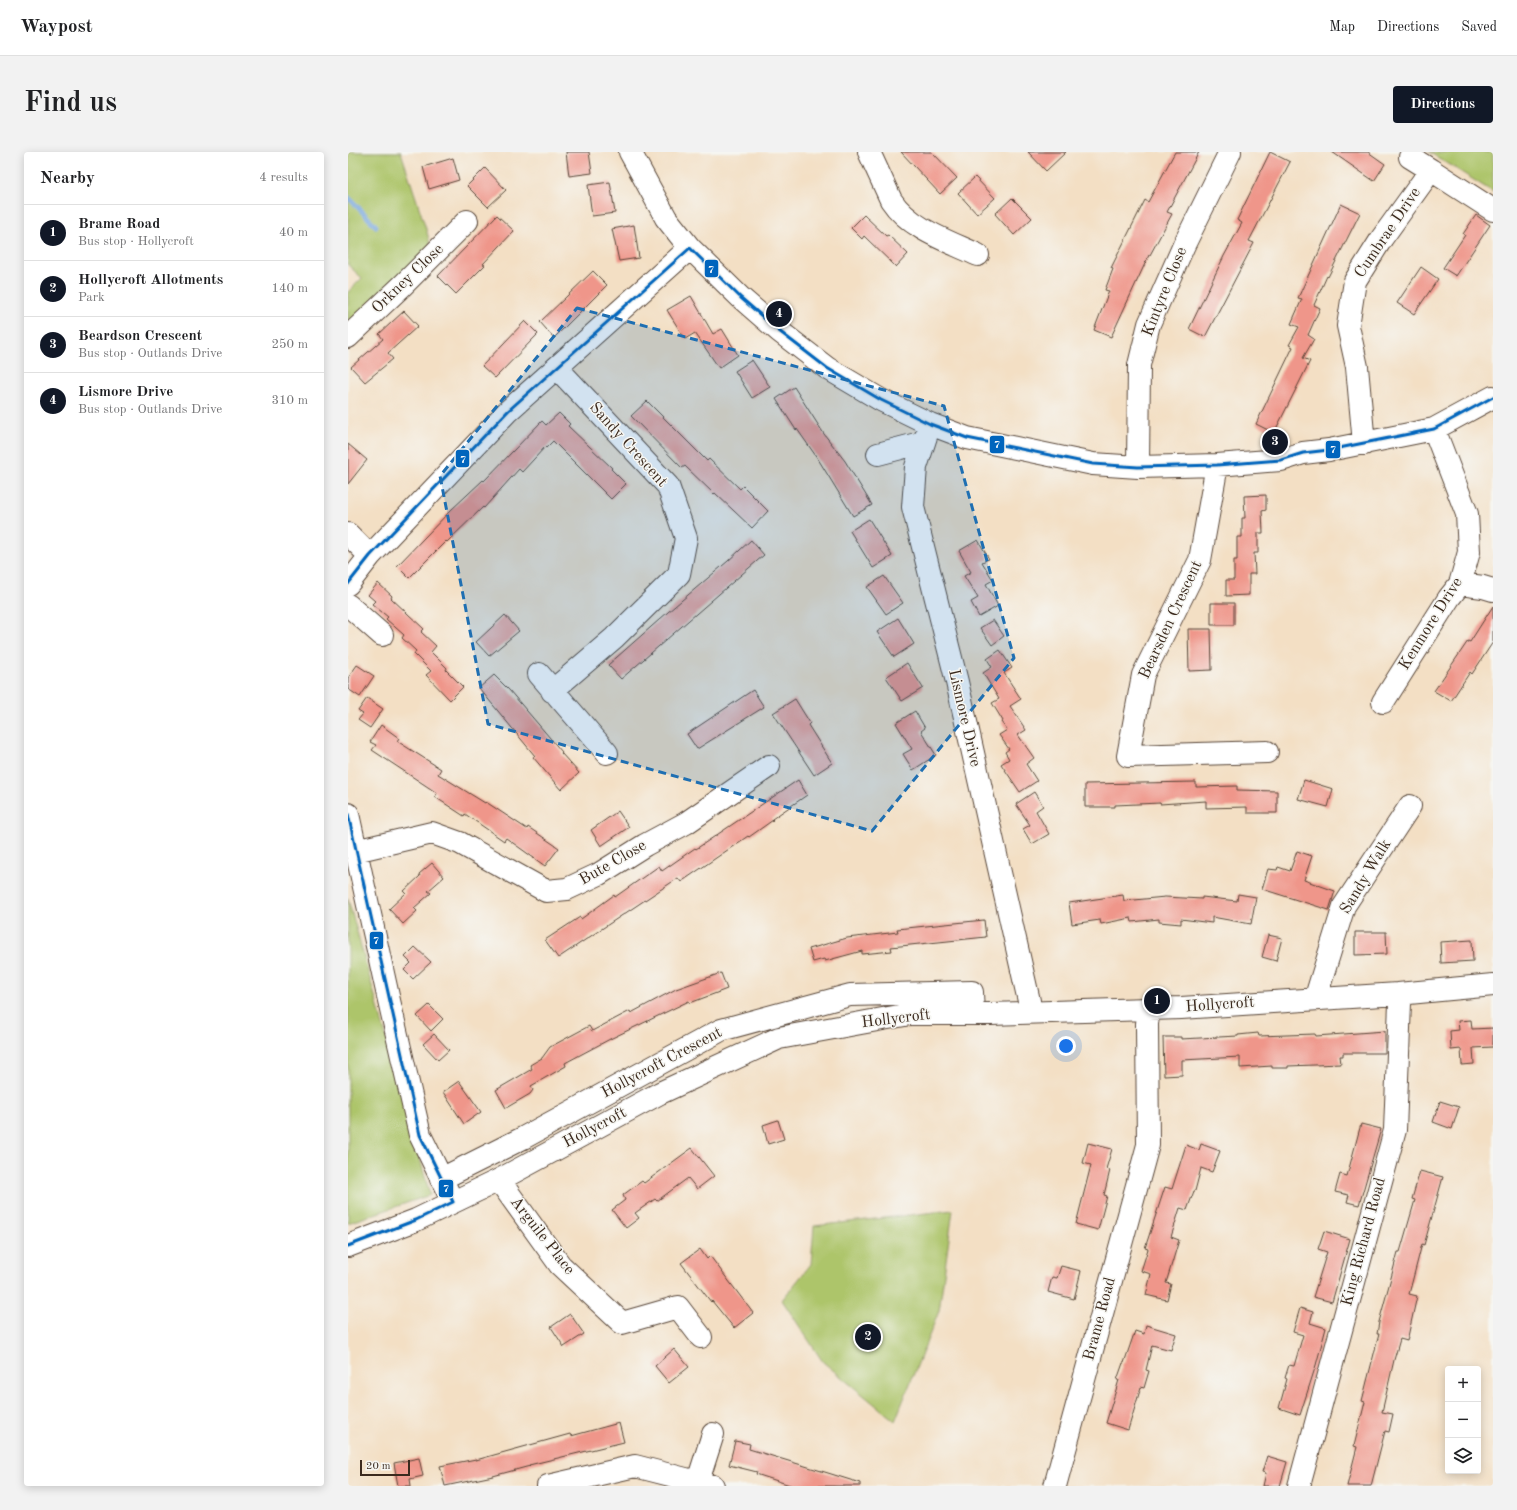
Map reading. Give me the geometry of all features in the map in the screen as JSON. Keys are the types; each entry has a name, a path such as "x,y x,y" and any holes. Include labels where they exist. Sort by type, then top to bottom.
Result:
{"street":[{"path":"630,152 666,218 690,248 741,298 779,331 828,368 881,400 927,433 967,438 1093,464 1138,467 1217,465 1281,460 1303,453 1364,444 1434,429 1493,397"},
{"path":"868,152 891,200 906,217 932,233 978,255"},
{"name":"Kintyre Close","path":"1138,467 1139,365 1149,324 1184,245 1230,152"},
{"path":"1410,157 1431,170"},
{"name":"Cumbrae Drive","path":"1364,444 1357,366 1348,326 1355,281 1382,238 1431,170 1493,210"},
{"name":"Orkney Close","path":"348,336 403,285 467,221"},
{"path":"348,584 370,556 508,411 690,248"},
{"name":"Sandy Crescent","path":"557,368 668,486 686,538 679,574 614,638 545,682 608,753"},
{"name":"Kenmore Drive","path":"1383,702 1445,604 1460,584 1469,552 1467,514 1434,429"},
{"path":"878,454 927,433"},
{"name":"Lismore Drive","path":"927,433 916,467 913,507 957,682 1029,1000 1030,1012"},
{"name":"Bearsden Crescent","path":"1217,465 1200,560 1143,675 1128,756 1267,752"},
{"path":"348,534 370,556"},
{"path":"1460,584 1493,590"},
{"path":"348,605 382,635"},
{"name":"Bute Close","path":"355,851 432,833 460,843 546,891 567,889 599,874 645,845 686,823 769,766"},
{"name":"Sandy Walk","path":"1320,998 1318,990 1344,906 1410,806"},
{"path":"348,814 355,851 420,1135 453,1202"},
{"name":"Hollycroft","path":"348,1246 416,1220 499,1180 660,1093 779,1038 910,1014 973,1014 1149,1009 1398,994 1493,985"},
{"name":"Hollycroft Crescent","path":"441,1178 523,1138 721,1030 850,995 972,992 973,1014"},
{"name":"King Richard Road","path":"1299,1486 1394,1130 1400,1003 1398,994"},
{"name":"Brame Road","path":"1055,1486 1148,1144 1147,1024 1149,1009"},
{"name":"Arguile Place","path":"499,1180 560,1266 622,1323 678,1307 701,1337"},
{"path":"548,1486 635,1466 706,1484 713,1434"}],"highlighted area":[{"path":"577,308 944,406 1014,658 872,831 488,724 440,476"}],"green space":[{"path":"348,152 401,152 431,248 348,323 348,292 362,278 348,265"},
{"path":"1429,152 1493,152 1493,192"},
{"path":"348,899 430,1195 348,1223"},
{"path":"953,1210 939,1311 895,1421 823,1362 782,1300 811,1264 814,1226"}],"building":[{"path":"566,152 589,152 592,173 569,176"},
{"path":"901,152 932,152 957,178 940,194"},
{"path":"1028,152 1066,152 1046,171"},
{"path":"1175,152 1199,152 1167,212 1172,214 1149,255 1111,337 1094,330 1109,291 1105,290 1113,269 1111,268 1145,200 1148,202"},
{"path":"1270,152 1290,162 1249,241 1254,243 1205,337 1189,329 1224,256 1242,223 1237,220"},
{"path":"1332,152 1368,152 1385,164 1374,181"},
{"path":"453,158 459,180 429,189 423,167"},
{"path":"485,168 506,190 488,207 467,186"},
{"path":"975,177 995,198 977,214 958,193"},
{"path":"610,182 615,213 592,216 588,185"},
{"path":"1012,198 1032,218 1014,235 995,214"},
{"path":"1341,204 1360,213 1328,277 1327,276 1314,305 1320,308 1308,335 1314,339 1303,358 1310,361 1274,433 1256,424 1293,347 1289,345 1299,327 1291,324 1302,299 1298,298"},
{"path":"497,215 514,231 483,264 485,265 456,294 438,276"},
{"path":"864,215 908,254 896,267 864,236 862,239 851,228"},
{"path":"1476,215 1490,225 1456,276 1443,268 1465,235 1463,234"},
{"path":"634,225 639,258 619,261 612,229"},
{"path":"1421,267 1438,279 1414,314 1397,303"},
{"path":"593,271 607,285 554,338 540,322"},
{"path":"691,296 713,334 722,329 738,355 719,368 695,333 685,339 667,310"},
{"path":"404,311 418,326 388,353 393,359 365,382 351,367 383,339 379,334"},
{"path":"525,321 538,334 495,378 482,366"},
{"path":"752,360 770,387 752,398 735,371"},
{"path":"794,387 824,434 845,461 872,505 853,516 818,459 797,429 796,430 776,399"},
{"path":"647,401 707,461 709,459 740,489 743,486 768,511 752,528 685,466 682,468 631,416"},
{"path":"559,413 570,424 568,426 612,468 611,469 626,484 611,499 553,441 546,448 545,447 522,472 519,469 484,508 483,507 447,542 446,541 409,578 397,566 451,510 483,480 484,481 542,421 546,425"},
{"path":"348,444 367,460 348,484"},
{"path":"1266,495 1266,510 1262,511 1263,533 1258,533 1258,553 1254,553 1255,574 1249,574 1249,595 1226,596 1226,580 1234,580 1234,560 1237,560 1237,537 1242,537 1242,518 1245,518 1244,496"},
{"path":"869,519 892,556 873,568 850,531"},
{"path":"751,540 764,555 621,679 608,665"},
{"path":"978,540 989,559 982,562 993,580 986,584 998,606 979,617 971,602 978,598 964,576 971,572 959,551"},
{"path":"884,576 903,603 886,614 867,587"},
{"path":"378,583 392,596 391,598 424,629 421,632 436,646 431,652 463,687 450,700 426,675 431,671 414,654 416,651 402,638 404,635 386,619 388,617 372,604 375,601 368,595"},
{"path":"1211,603 1234,603 1234,625 1211,625"},
{"path":"1493,606 1493,642 1472,674 1470,672 1451,701 1434,691 1468,641 1470,642"},
{"path":"505,615 519,631 489,656 476,642"},
{"path":"898,618 914,644 894,657 877,632"},
{"path":"993,620 1004,636 992,645 980,628"},
{"path":"1188,629 1211,629 1212,670 1189,671"},
{"path":"1000,650 1012,668 1004,673 1021,699 1010,706 1026,730 1018,735 1034,758 1026,764 1037,781 1020,792 1001,764 1009,759 1005,752 1009,749 999,735 1007,730 1001,722 1003,721 992,703 999,699 983,673 992,667 987,659"},
{"path":"907,663 923,688 902,701 886,677"},
{"path":"357,665 374,676 360,697 348,689 348,678"},
{"path":"494,675 509,690 579,773 561,790 479,688"},
{"path":"753,690 764,707 697,749 687,734"},
{"path":"367,698 383,709 370,728 358,720 363,714 358,711"},
{"path":"795,699 810,723 808,725 832,763 814,775 773,713"},
{"path":"915,711 925,728 921,731 936,755 913,770 903,754 912,749 896,723"},
{"path":"381,725 399,738 397,741 441,769 438,774 485,803 486,802 527,829 528,827 559,848 545,866 506,838 504,841 465,814 464,816 435,797 437,793 372,750 376,745 370,742"},
{"path":"798,780 807,795 749,837 748,836 681,882 678,878 558,958 545,940 580,917 581,919 614,895 615,897 659,866 662,871"},
{"path":"1304,780 1333,789 1328,807 1298,799"},
{"path":"1196,782 1196,787 1237,786 1237,790 1277,791 1277,813 1247,813 1247,807 1206,808 1206,801 1115,805 1115,807 1085,807 1085,784"},
{"path":"1034,792 1043,806 1036,811 1049,834 1032,844 1023,829 1030,825 1016,804"},
{"path":"618,811 629,827 601,846 591,830"},
{"path":"1297,851 1312,856 1304,880 1335,891 1329,910 1262,889 1268,869 1277,870 1278,867 1290,871"},
{"path":"432,863 444,877 428,891 431,893 414,908 417,911 403,924 389,909 406,893 404,891 420,876 419,874"},
{"path":"1238,894 1256,897 1251,924 1212,917 1212,923 1181,919 1181,924 1159,922 1159,919 1132,922 1131,918 1101,924 1100,920 1072,924 1069,903 1123,895 1124,901 1165,897 1202,899 1202,897 1237,901"},
{"path":"984,920 986,937 891,947 892,951 862,954 862,951 825,961 824,959 813,962 809,949 847,938 898,932 897,929"},
{"path":"1355,932 1386,932 1387,954 1355,955"},
{"path":"1268,935 1282,938 1276,961 1262,957"},
{"path":"1472,940 1473,961 1441,963 1440,942"},
{"path":"415,947 431,962 413,979 404,970 411,963 405,957"},
{"path":"721,973 727,989 690,1003 689,1001 610,1039 565,1063 566,1066 531,1086 533,1090 530,1094 506,1108 496,1090 532,1069 530,1065 542,1058 550,1047 589,1026 592,1031 630,1011 631,1013 676,989"},
{"path":"429,1005 443,1019 431,1031 417,1016"},
{"path":"1471,1020 1472,1029 1493,1028 1493,1047 1473,1048 1474,1064 1462,1065 1461,1049 1451,1050 1450,1031 1459,1030 1458,1021"},
{"path":"1385,1031 1385,1053 1343,1053 1343,1056 1340,1056 1341,1064 1288,1066 1288,1068 1272,1068 1272,1066 1240,1068 1240,1057 1182,1060 1182,1075 1164,1076 1163,1037 1181,1037 1181,1039 1238,1036 1258,1033 1259,1036 1315,1034 1316,1036"},
{"path":"434,1034 449,1050 438,1060 423,1044"},
{"path":"459,1081 481,1112 464,1124 443,1092"},
{"path":"1440,1101 1459,1107 1452,1129 1433,1122"},
{"path":"778,1120 784,1139 768,1144 763,1125"},
{"path":"1361,1124 1381,1129 1359,1205 1347,1202 1349,1195 1335,1192 1340,1174 1347,1176"},
{"path":"1088,1143 1112,1149 1106,1169 1110,1170 1104,1195 1107,1196 1098,1230 1076,1224 1091,1165 1083,1163"},
{"path":"1201,1144 1220,1151 1212,1172 1201,1168 1195,1191 1187,1210 1180,1208 1171,1237 1179,1240 1166,1283 1171,1284 1167,1300 1146,1295 1151,1274 1141,1271 1148,1249 1145,1248 1165,1187 1172,1189 1186,1145 1199,1150"},
{"path":"692,1148 714,1176 697,1189 688,1178 657,1201 655,1199 635,1213 639,1218 626,1228 612,1210 625,1200 623,1195 642,1181 644,1183"},
{"path":"1420,1171 1443,1177 1424,1245 1422,1244 1409,1294 1417,1296 1407,1341 1400,1339 1382,1412 1393,1414 1389,1432 1385,1431 1371,1486 1347,1486 1357,1447 1354,1446 1365,1402 1362,1401 1379,1334 1377,1334 1379,1322 1398,1252 1400,1252 1415,1200 1412,1199"},
{"path":"1324,1231 1350,1239 1332,1302 1313,1297 1327,1252 1318,1249"},
{"path":"700,1249 707,1259 710,1256 753,1313 734,1328 712,1301 711,1302 681,1263"},
{"path":"1061,1266 1081,1271 1074,1299 1048,1292 1052,1277 1057,1278"},
{"path":"1300,1308 1313,1312 1310,1323 1326,1328 1300,1415 1279,1408 1287,1379 1285,1378 1289,1365 1294,1366 1303,1335 1293,1332"},
{"path":"570,1314 584,1334 564,1347 551,1327"},
{"path":"1146,1325 1176,1334 1171,1350 1152,1345 1146,1370 1149,1371 1144,1388 1141,1387 1128,1430 1106,1423 1119,1380 1117,1380 1135,1331 1144,1334"},
{"path":"674,1349 689,1367 669,1383 655,1366"},
{"path":"619,1423 624,1442 529,1465 530,1466 493,1476 445,1486 440,1466 476,1460 570,1434 571,1436"},
{"path":"735,1441 750,1444 749,1449 860,1483 860,1486 793,1486 756,1474 757,1472 729,1465"},
{"path":"1267,1456 1287,1462 1280,1486 1263,1486 1266,1473 1262,1472"},
{"path":"419,1458 423,1476 410,1479 411,1486 398,1486 394,1463"}],"waterway":[{"path":"348,197 376,226"}],"transit line":[{"name":"7","path":"348,584 370,556 508,411 690,248 741,298 779,331 827,368 881,400 930,424 967,438 1093,464 1138,467 1217,465 1281,460 1303,453 1329,450 1434,429 1493,397"},
{"name":"7","path":"348,814 420,1135 453,1202 416,1220 348,1246"}],"place":[{"name":"Lismore Drive","path":"779,314"},
{"name":"Beardson Crescent","path":"1275,442"},
{"name":"Brame Road","path":"1157,1001"},
{"name":"Hollycroft Allotments","path":"868,1337"}]}
